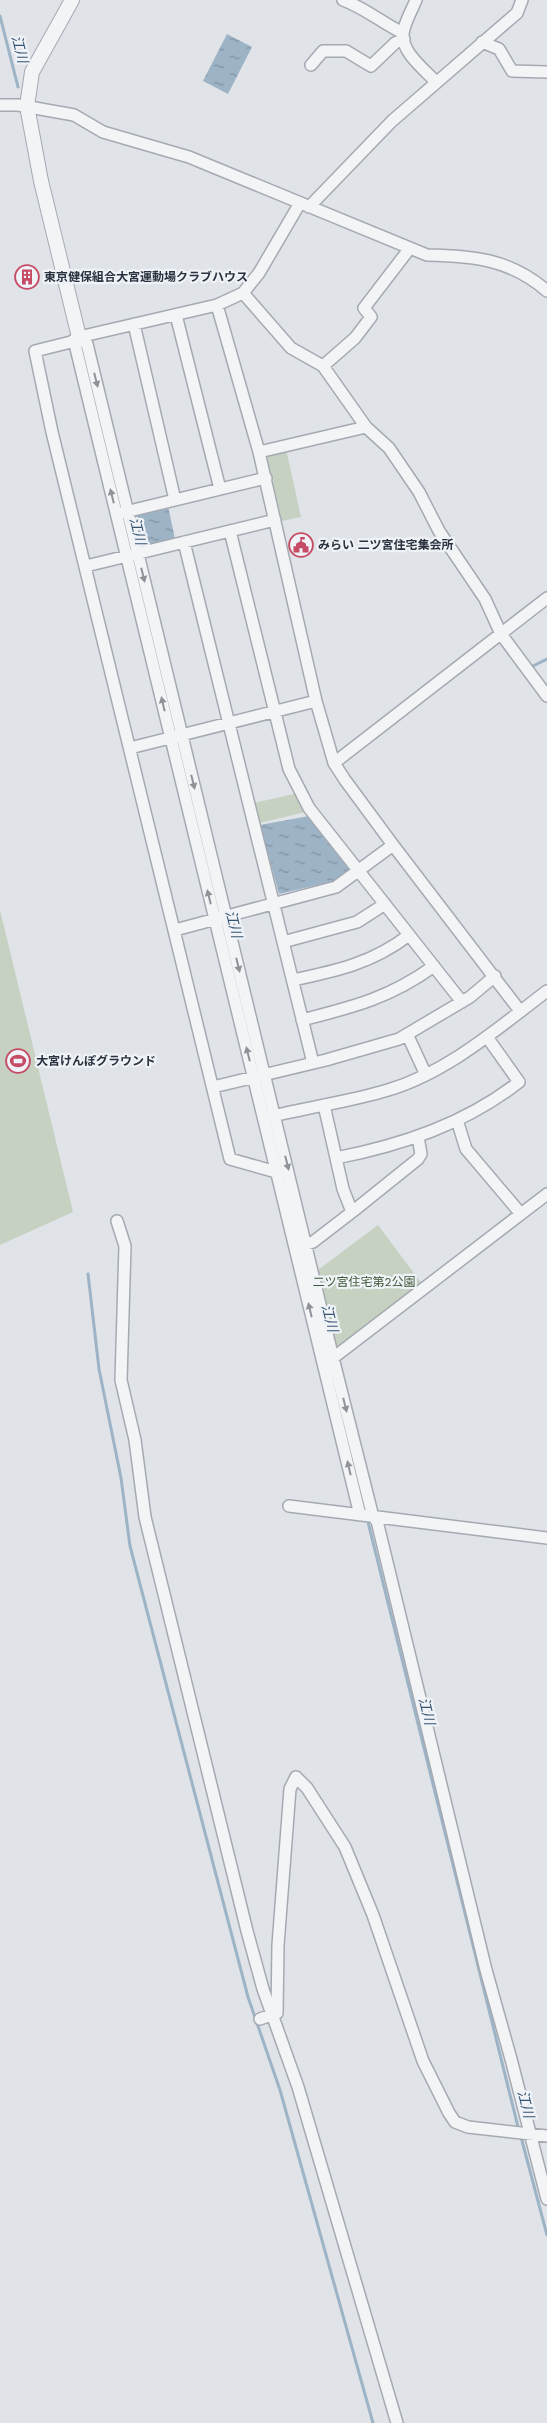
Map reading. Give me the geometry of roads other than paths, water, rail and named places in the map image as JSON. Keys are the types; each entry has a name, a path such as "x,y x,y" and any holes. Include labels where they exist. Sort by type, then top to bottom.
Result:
{"street":[{"path":"72,0 32,72 27,106 41,181 77,338 87,344 132,554 367,1516 377,1521 484,1961 528,2134 547,2199"},
{"path":"343,0 364,8 378,21 404,36"},
{"path":"416,0 404,36 407,51 436,82"},
{"path":"276,1172 230,1158 52,432 35,351 77,338 217,305 243,293 259,273 304,205 436,82 517,14 522,0"},
{"path":"311,65 323,51 346,51 371,66 404,36"},
{"path":"482,42 499,49 512,71 547,72"},
{"path":"0,105 27,106 74,115 103,132 189,156 427,255 461,256 495,261 518,270 545,285"},
{"path":"323,366 355,338 371,317 364,308 410,248"},
{"path":"243,293 291,348 323,366 366,427 389,448 419,492 439,532 485,599 501,634 547,696"},
{"path":"217,305 266,478 316,701 334,763 393,845 520,1011"},
{"path":"176,315 220,489"},
{"path":"134,324 175,500"},
{"path":"259,452 366,427"},
{"path":"122,512 266,478"},
{"path":"86,566 275,520"},
{"path":"230,531 289,769 309,808 462,1002"},
{"path":"184,542 313,1063"},
{"path":"334,763 547,598"},
{"path":"130,748 316,701"},
{"path":"175,930 336,887 393,845"},
{"path":"283,942 313,936 357,922 385,904"},
{"path":"292,980 345,968 373,958 409,935"},
{"path":"302,1020 375,1000 395,991 434,966"},
{"path":"214,1087 313,1063 399,1039 462,1002 495,976"},
{"path":"269,1117 389,1090 426,1075 487,1037 547,991"},
{"path":"407,1034 426,1075"},
{"path":"336,1158 418,1137 457,1120 500,1097 519,1082 487,1037"},
{"path":"324,1105 342,1189 352,1212"},
{"path":"269,1117 276,1172 301,1246 333,1358 367,1516"},
{"path":"457,1120 466,1149 521,1214"},
{"path":"301,1246 352,1212 418,1159 421,1154 418,1137"},
{"path":"333,1358 547,1194"},
{"path":"118,1221 125,1246 121,1380 135,1440 149,1534 230,1866 272,2014 298,2087 397,2423"},
{"path":"289,1506 547,1538"},
{"path":"260,2019 277,2013 277,1953 290,1789 296,1777 307,1788 345,1847 373,1915 423,2060 455,2122 468,2127 547,2136"}],"water":[{"path":"227,34 252,47 228,94 203,81"},
{"path":"168,506 175,539 143,547 134,513"},
{"path":"309,816 351,869 334,881 279,894 260,825"}],"waterway":[{"name":"江川","path":"0,16 18,87"},
{"name":"江川","path":"81,347 145,606"},
{"path":"533,666 547,659"},
{"path":"88,1274 99,1369 121,1478 130,1546 248,1997 280,2090 373,2423"},
{"name":"江川","path":"349,1443 365,1512"},
{"name":"江川","path":"367,1518 519,2131"},
{"name":"江川","path":"521,2137 547,2235"}],"place":[{"name":"東京健保組合大宮運動場クラブハウス","path":"27,277"},
{"name":"みらい 二ツ宮住宅集会所","path":"301,545"},
{"name":"大宮けんぽグラウンド","path":"18,1061"}],"park label":[{"name":"二ツ宮住宅第2公園","path":"364,1282"}]}
